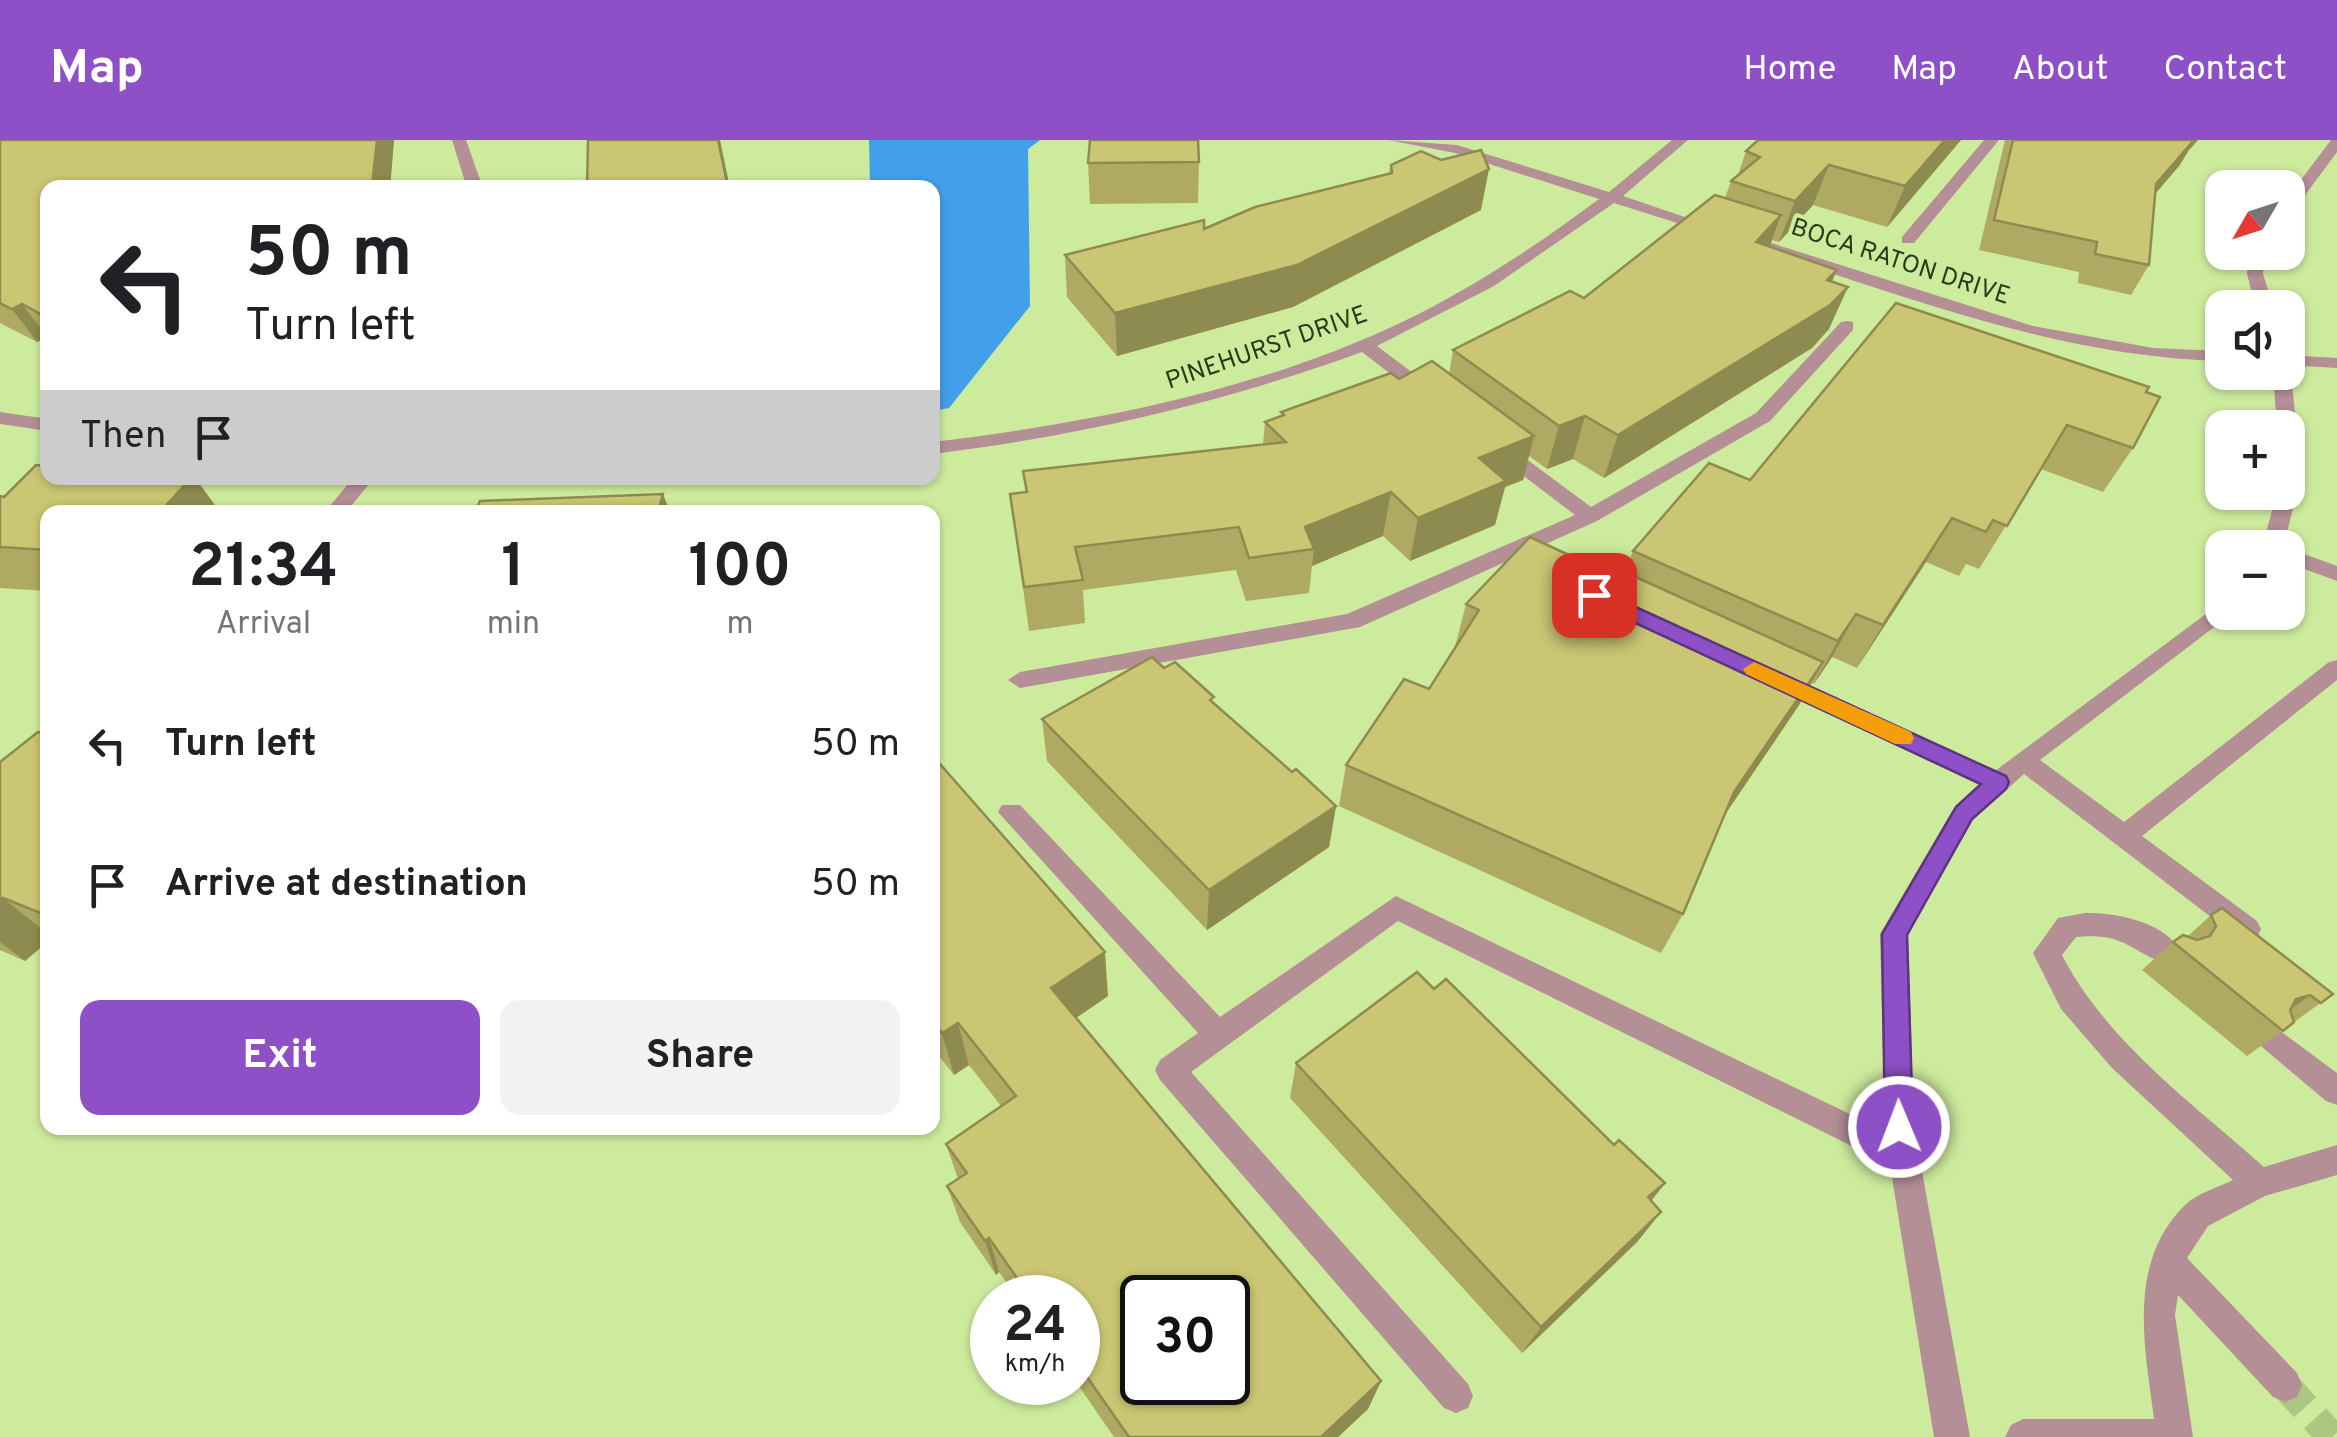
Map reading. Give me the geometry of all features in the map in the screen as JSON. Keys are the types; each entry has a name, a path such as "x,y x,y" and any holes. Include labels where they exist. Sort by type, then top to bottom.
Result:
{"street":[{"path":"460,140 472,180"},
{"path":"1395,140 1456,149 1735,236"},
{"name":"PINEHURST DRIVE","path":"940,447 1021,439 1164,410 1364,345 1505,271 1615,198 1681,140"},
{"path":"1908,240 1992,140"},
{"path":"2305,184 2337,142"},
{"name":"BOCA RATON DRIVE","path":"1754,242 2030,331 2153,353 2205,355"},
{"path":"1020,680 1352,621 1590,516 1762,417 1847,326"},
{"path":"1364,345 1447,408"},
{"path":"2305,361 2337,363"},
{"path":"0,418 40,423"},
{"path":"1479,432 1590,516"},
{"path":"340,505 358,485"},
{"path":"2305,561 2337,574"},
{"path":"1952,1437 1899,1127 1894,934 1964,813 2023,760 2205,623"},
{"path":"1752,668 1998,782"},
{"path":"2124,836 2337,668"},
{"path":"2023,760 2261,940"},
{"path":"1011,812 1218,1035"},
{"path":"1456,1396 1170,1070 1396,907 1903,1156"},
{"path":"2167,952 2134,930 2109,922 2068,926 2048,953 2071,1000 2122,1060 2259,1183"},
{"path":"2272,1038 2337,1091"},
{"path":"2023,1437 2174,1436 2158,1315 2167,1260 2197,1215 2259,1183 2337,1160"},
{"path":"2167,1260 2285,1385"}],"water":[{"path":"869,140 1040,140 1028,149 1030,306 949,408 940,410 940,180 870,180"}],"building":[{"path":"0,140 377,140 373,180 40,180 40,314 22,304 12,309 0,303"},
{"path":"588,140 718,140 726,180 587,180"},
{"path":"1090,140 1198,140 1199,162 1088,163"},
{"path":"1758,140 1945,140 1905,186 1829,165 1795,201 1731,181 1760,157 1746,151"},
{"path":"2013,140 2194,140 2156,184 2149,265 2095,254 2097,242 1994,220"},
{"path":"1481,150 1489,169 1297,265 1115,313 1065,255 1204,220 1204,229 1255,207 1392,173 1391,165 1421,151 1441,160"},
{"path":"1715,195 1781,215 1756,242 1837,270 1827,280 1848,287 1830,305 1618,435 1585,416 1559,426 1453,350 1570,291 1584,298"},
{"path":"1896,303 2149,387 2146,392 2160,397 2133,448 2067,425 2007,526 1993,520 1986,532 1952,518 1883,625 1856,614 1838,641 1633,551 1709,463 1750,480"},
{"path":"1432,361 1534,436 1479,458 1506,481 1418,518 1391,492 1305,527 1314,549 1249,558 1239,527 1075,547 1083,580 1024,587 1010,494 1027,492 1023,471 1286,442 1265,422 1284,415 1281,412 1391,373 1399,379"},
{"path":"36,465 40,465 40,485 185,485 166,505 40,505 40,550 0,547 0,496 4,497"},
{"path":"663,494 660,505 478,505 480,501"},
{"path":"1530,537 1612,575 1618,569 1823,662 1734,792 1683,914 1346,765 1404,679 1429,689 1479,610 1466,604"},
{"path":"1152,657 1164,668 1175,662 1214,697 1210,700 1336,806 1209,890 1042,719"},
{"path":"40,733 40,913 0,900 0,762"},
{"path":"940,764 1105,952 1051,988 1381,1381 1321,1437 1129,1437 1100,1395 1100,1275 1015,1275 989,1238 985,1241 947,1186 967,1173 946,1144 1016,1096 958,1023 940,1031"},
{"path":"2222,908 2333,994 2321,1003 2310,995 2296,999 2290,1010 2294,1022 2283,1031 2173,942 2183,935 2197,940 2210,936 2216,926 2211,915"},
{"path":"1417,972 1434,989 1446,979 1614,1145 1619,1140 1665,1183 1648,1197 1661,1212 1541,1327 1296,1063"}],"tunnel":[{"path":"2285,1385 2332,1437"}],"slow traffic":[{"path":"1754,669 1903,738"}],"route":[{"path":"1594,595 1998,782 1964,813 1894,934 1899,1127"}]}
